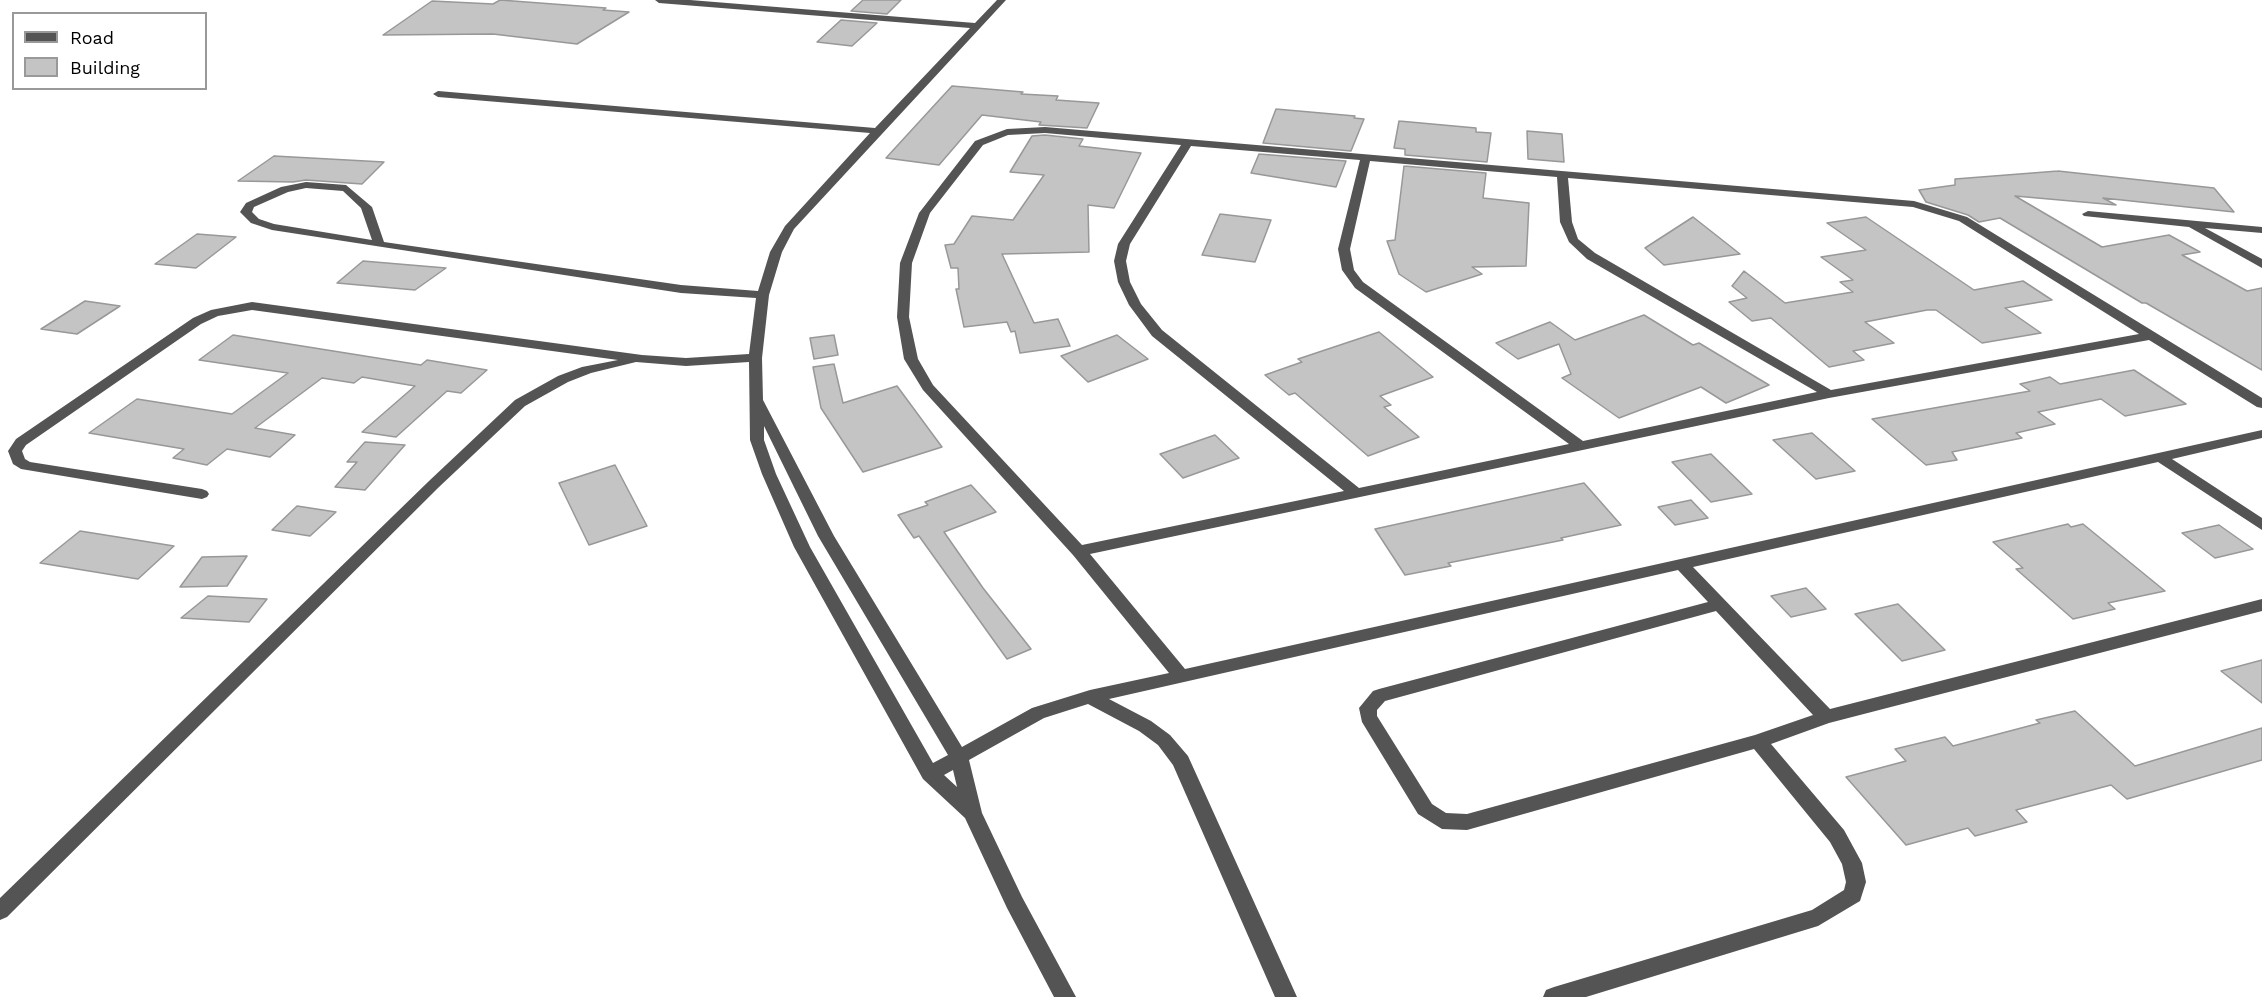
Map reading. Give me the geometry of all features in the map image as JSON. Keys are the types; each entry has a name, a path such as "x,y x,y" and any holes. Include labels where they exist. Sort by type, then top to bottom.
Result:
{"street":[{"path":"659,0 826,9 977,26"},
{"path":"972,813 930,774 802,548 769,474 758,440 755,358 763,295 776,252 789,228 1002,0"},
{"path":"438,94 878,131"},
{"path":"1181,676 1079,551 928,387 911,359 903,317 906,263 925,213 980,143 993,136 1016,131 1045,130 1892,201 1929,207 1963,219 2148,336 2262,404"},
{"path":"1188,142 1124,244 1120,261 1124,282 1135,305 1157,333 1356,494"},
{"path":"1366,156 1344,249 1348,270 1359,285 1581,446"},
{"path":"1562,173 1566,222 1573,240 1591,256 1828,394"},
{"path":"379,244 366,207 346,188 306,185 285,189 250,205 246,212 255,221 272,227 379,244 681,289 763,295"},
{"path":"2088,214 2262,230"},
{"path":"2188,224 2262,264"},
{"path":"202,494 26,466 18,460 15,451 21,442 197,321 215,313 233,309 267,308 642,359 686,362 755,358"},
{"path":"1079,551 1828,394 2148,336"},
{"path":"0,911 434,484 520,403 587,370 642,359"},
{"path":"757,400 826,536 960,760 972,813 1014,902 1065,997"},
{"path":"930,774 960,760 1004,730 1038,713 1090,697 2262,434"},
{"path":"2160,457 2262,525"},
{"path":"1682,565 1826,717"},
{"path":"1719,605 1379,696 1368,708 1368,717 1425,809 1443,821 1456,824 1758,741 1826,717 2262,605"},
{"path":"1090,697 1145,726 1164,740 1181,761 1286,997"},
{"path":"1554,997 1818,917 1854,896 1856,882 1852,863 1837,836 1758,741"}],"building":[{"path":"500,0 606,8 603,10 629,12 577,44 493,34 383,35 432,1 493,4"},
{"path":"863,0 901,0 887,14 851,11"},
{"path":"841,20 877,23 852,46 817,42"},
{"path":"952,86 1058,96 1056,100 1099,103 1087,128 1039,125 1041,122 982,115 939,165 886,158"},
{"path":"1276,109 1355,116 1354,118 1364,119 1351,151 1263,143"},
{"path":"1399,121 1476,128 1476,132 1491,133 1487,162 1405,155 1405,149 1394,148"},
{"path":"1527,131 1562,134 1564,162 1528,159"},
{"path":"1032,136 1083,139 1079,146 1141,153 1114,208 1088,205 1089,252 1002,254 1034,323 1058,319 1070,346 1020,353 1015,331 1011,332 1007,322 964,327 956,289 959,289 958,268 951,268 945,245 954,244 972,216 1013,220 1044,175 1010,172"},
{"path":"1259,154 1346,161 1336,187 1251,173"},
{"path":"274,156 384,162 362,184 306,180 293,182 238,181"},
{"path":"1404,166 1486,173 1483,198 1529,203 1526,266 1472,267 1482,274 1426,292 1399,274 1387,241 1395,240"},
{"path":"2058,171 2214,188 2234,212 2103,198 2116,205 2015,196 2102,247 2169,235 2200,252 2182,255 2247,291 2262,288 2262,370 2146,303 2142,303 2000,218 1979,222 1968,215 1926,202 1919,190 1955,185 1955,179"},
{"path":"1220,214 1271,220 1255,262 1202,255"},
{"path":"1693,217 1740,254 1664,265 1645,248"},
{"path":"1866,217 1974,290 2023,281 2052,300 2005,308 2041,333 1982,343 1936,310 1927,310 1865,322 1894,343 1853,351 1864,360 1829,367 1771,318 1752,321 1729,302 1747,298 1732,286 1744,271 1785,303 1853,292 1840,282 1853,280 1821,257 1866,250 1827,223"},
{"path":"197,234 236,237 196,268 155,264"},
{"path":"363,261 446,268 415,290 337,283"},
{"path":"85,301 120,306 77,334 41,329"},
{"path":"1644,315 1693,345 1699,343 1769,385 1726,403 1701,387 1619,418 1562,378 1571,374 1559,344 1518,359 1496,343 1550,322 1575,340"},
{"path":"1379,332 1433,377 1380,396 1391,405 1384,407 1419,437 1368,456 1295,393 1289,395 1265,375 1302,362 1298,359"},
{"path":"233,335 421,365 427,360 487,370 461,393 447,391 396,437 362,432 415,386 362,377 354,383 322,378 255,428 295,435 270,457 227,449 207,465 173,458 184,449 89,433 137,399 232,414 288,373 199,360"},
{"path":"834,335 838,355 814,359 810,338"},
{"path":"1117,335 1148,359 1088,382 1061,356"},
{"path":"834,364 843,403 897,386 942,447 863,472 821,408 813,367"},
{"path":"2134,370 2186,404 2125,416 2101,399 2038,412 2055,424 2016,433 2022,438 1952,452 1957,460 1926,465 1872,419 2030,391 2020,384 2050,377 2060,384"},
{"path":"1812,433 1855,471 1816,479 1773,440"},
{"path":"1215,435 1239,458 1183,478 1160,454"},
{"path":"365,442 405,445 365,490 335,487 357,462 347,462"},
{"path":"1711,454 1752,494 1711,502 1672,462"},
{"path":"615,465 647,526 589,545 559,483"},
{"path":"1584,483 1621,525 1561,538 1563,540 1448,563 1451,566 1405,575 1375,529"},
{"path":"971,485 996,512 944,532 983,588 1031,649 1007,659 919,536 914,538 898,515 928,505 925,502"},
{"path":"1691,500 1708,518 1675,525 1658,507"},
{"path":"297,506 336,512 310,536 272,530"},
{"path":"2068,524 2071,527 2083,524 2165,591 2108,603 2115,609 2073,619 2016,569 2023,568 1993,542"},
{"path":"2219,525 2253,549 2215,558 2182,533"},
{"path":"80,531 174,546 138,579 40,563"},
{"path":"247,556 227,586 180,587 202,557"},
{"path":"1806,588 1826,609 1791,617 1771,596"},
{"path":"208,596 267,599 249,622 181,618"},
{"path":"1898,604 1945,650 1902,661 1855,614"},
{"path":"2262,660 2262,703 2221,671"},
{"path":"2075,711 2135,766 2262,728 2262,760 2127,799 2111,785 2016,810 2027,822 1975,836 1968,828 1906,845 1846,777 1906,761 1895,749 1945,737 1953,746 2040,723 2036,720"}]}
